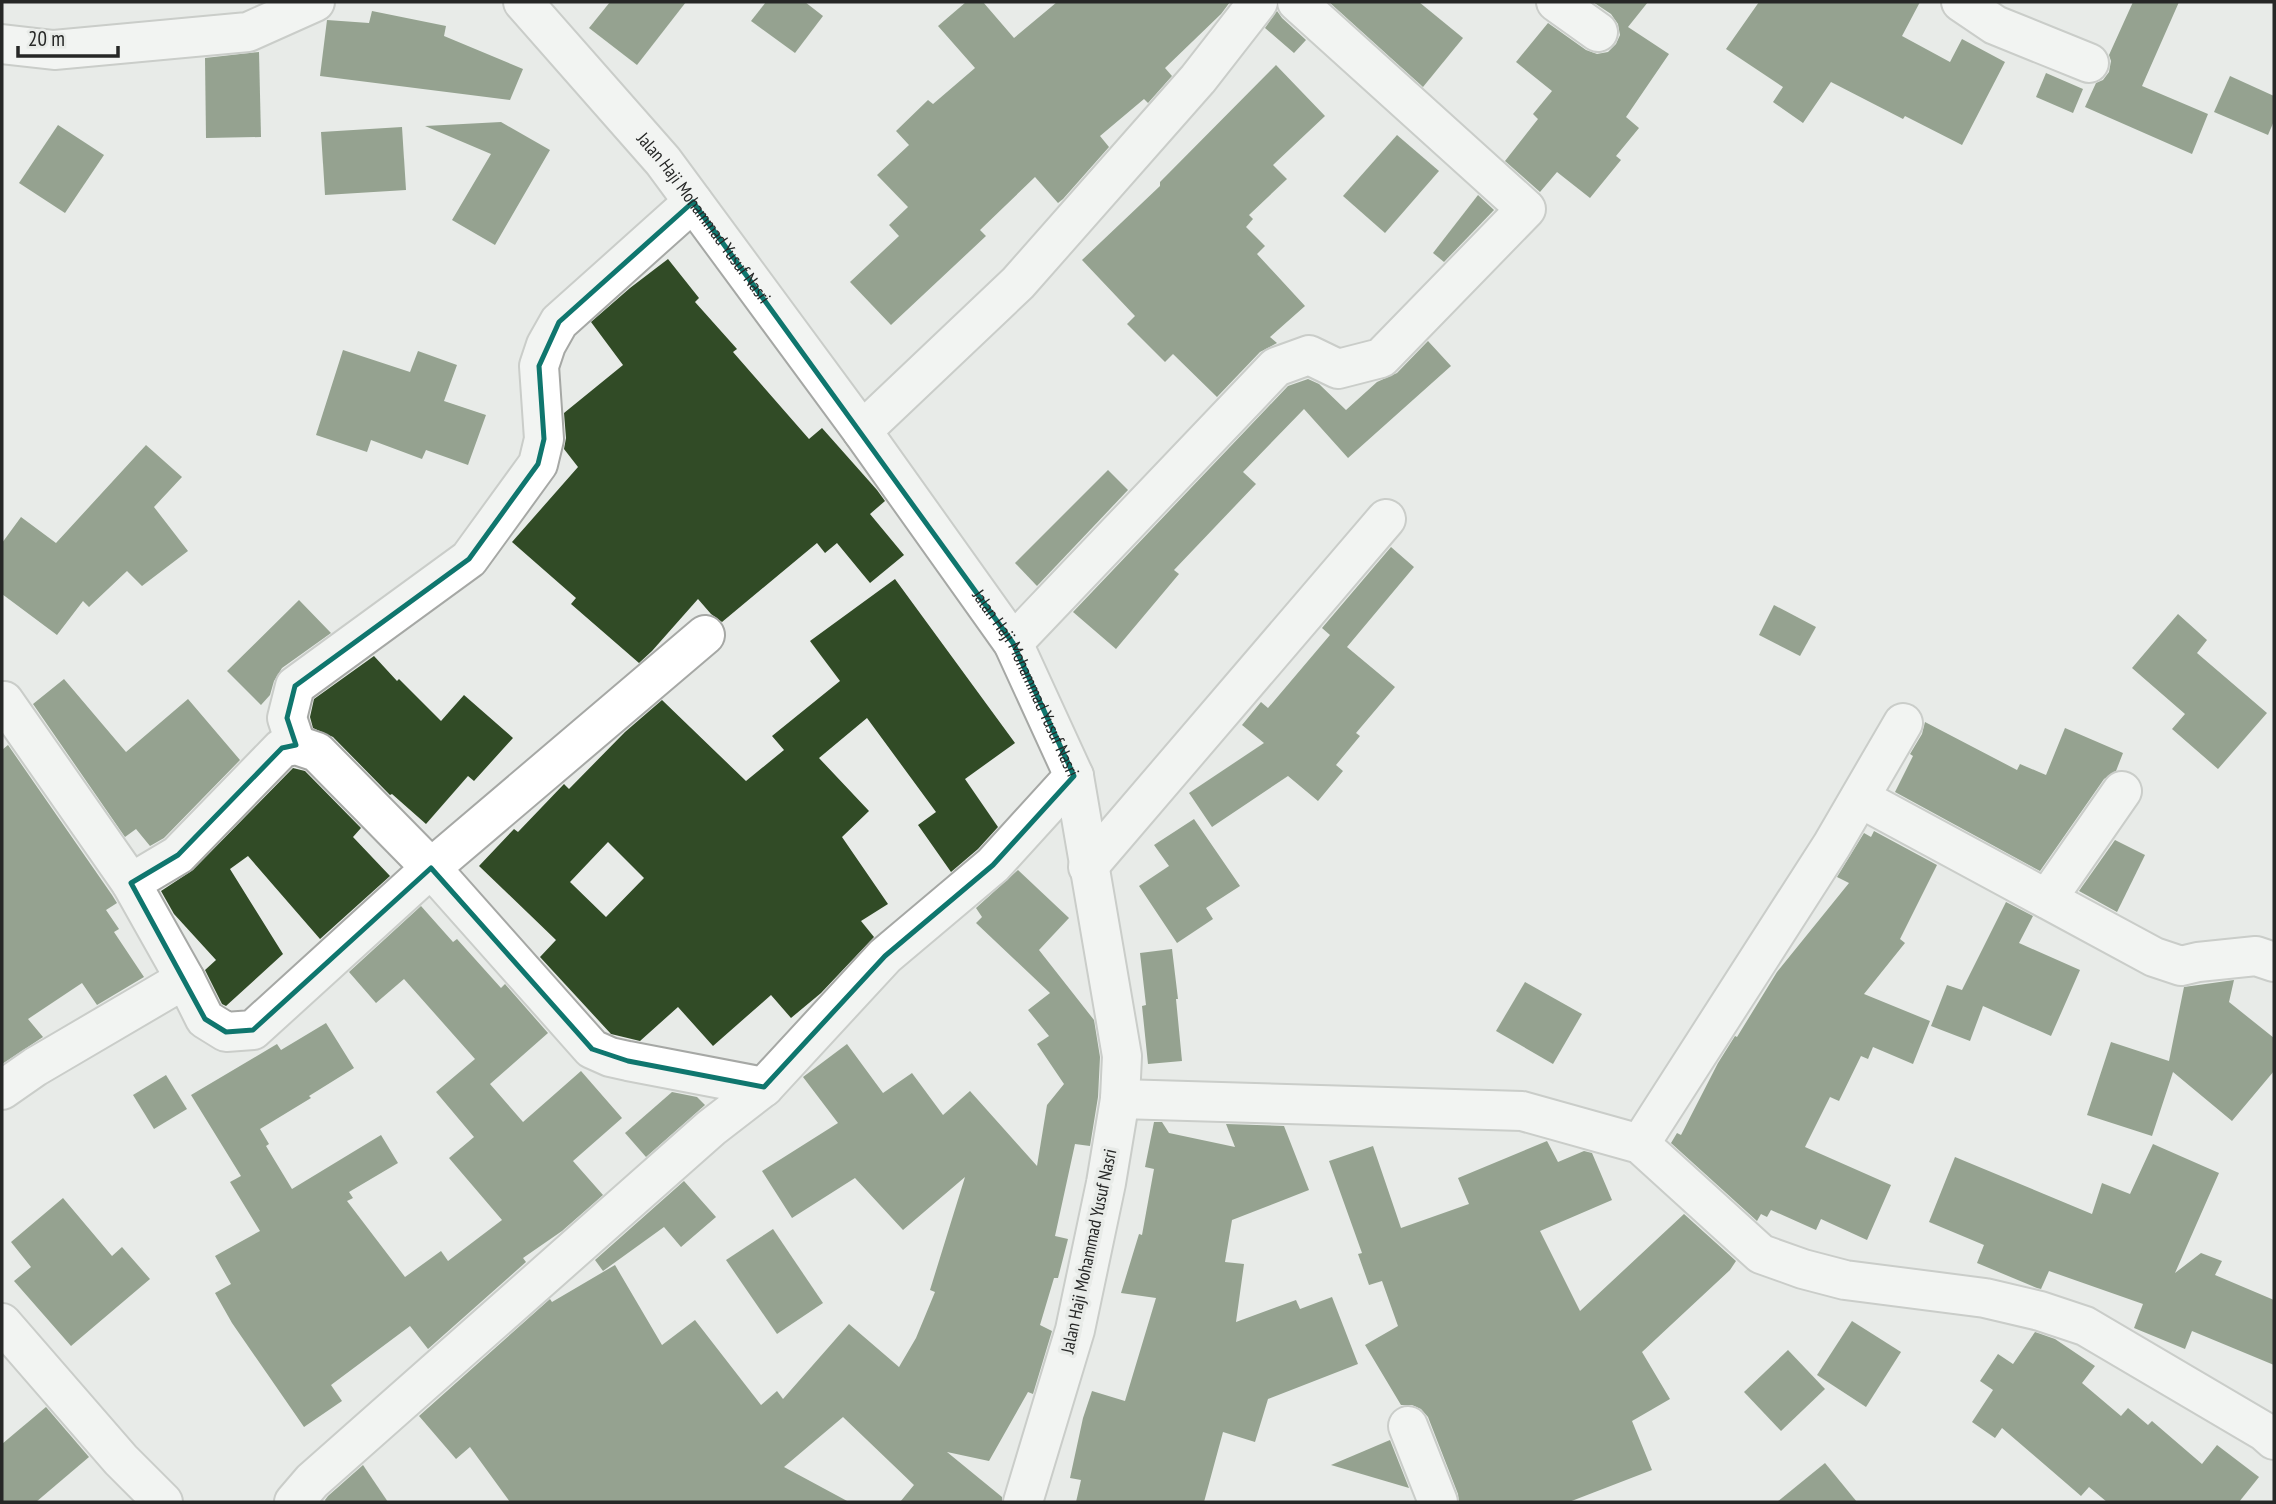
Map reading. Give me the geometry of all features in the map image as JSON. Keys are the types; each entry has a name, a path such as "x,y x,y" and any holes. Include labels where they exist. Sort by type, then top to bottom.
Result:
{"street":[{"path":"2,44 54,50 248,32 315,2"},
{"name":"Jalan Haji Mohammad Yusuf Nasri","path":"523,2 663,161 862,431 1013,643 1074,776 1122,1056 1120,1099 1106,1183 1074,1330 1023,1502"},
{"path":"862,431 1018,283 1198,79 1258,2"},
{"path":"1013,643 1276,367 1309,355 1338,369 1381,358 1526,209 1297,2"},
{"path":"1556,2 1598,32"},
{"path":"1961,2 1995,25 2089,63"},
{"path":"296,745 287,718 295,687 469,559 538,464 544,439 539,366 546,345 559,322 693,202"},
{"path":"1088,867 1386,519"},
{"path":"4,701 131,883 205,1019 226,1032 253,1030 431,868 705,635"},
{"path":"1640,1144 1832,845 1903,723"},
{"path":"131,883 178,855 282,748 296,745 317,752 431,868 592,1049 628,1062 764,1087"},
{"path":"294,1502 312,1481 680,1155 764,1087 884,956 993,865 1074,776"},
{"path":"2047,899 2122,791"},
{"path":"1860,798 2154,957 2181,966 2256,956 2274,962"},
{"path":"2,1090 35,1067 185,979"},
{"path":"1120,1099 1522,1111 1640,1144 1761,1254 1845,1280 1985,1298 2040,1311 2085,1326 2265,1432 2274,1440"},
{"path":"2,1323 121,1460 163,1502"},
{"path":"1408,1426 1438,1502"}],"highlighted area":[{"path":"693,202 1013,643 1074,776 993,865 885,956 764,1087 628,1061 592,1049 431,868 253,1030 226,1032 205,1019 131,883 178,855 282,748 296,745 287,718 295,686 469,559 538,464 544,439 539,366 559,322"}],"building":[{"path":"610,2 686,2 637,65 589,28"},
{"path":"766,2 805,2 823,16 795,53 751,21"},
{"path":"966,2 983,2 1014,38 1057,2 1230,2 1165,68 1172,76 1148,103 1144,99 1100,136 1109,147 1063,199 1058,203 1035,177 980,230 986,236 891,325 850,282 899,236 889,225 908,207 877,175 909,145 896,131 928,100 933,104 975,68 938,26"},
{"path":"1329,2 1419,2 1463,38 1423,87"},
{"path":"1593,2 1648,2 1628,27 1669,54 1626,117 1639,128 1616,156 1621,160 1590,198 1557,172 1540,192 1505,161 1538,119 1533,114 1552,91 1516,62 1548,23 1586,50 1597,54 1608,52 1620,35 1618,24 1611,14"},
{"path":"1759,2 1920,2 1902,36 1950,62 1962,39 2005,62 1962,145 1905,116 1903,119 1831,82 1803,123 1773,102 1783,87 1726,49"},
{"path":"2133,2 2179,2 2142,86 2208,114 2192,154 2085,107 2096,83 2103,80 2109,72 2109,55"},
{"path":"372,11 446,26 444,36 523,69 510,100 320,76 327,20 369,23"},
{"path":"1277,11 1306,40 1294,53 1265,28"},
{"path":"259,52 261,137 206,138 205,58"},
{"path":"1276,65 1325,116 1273,165 1287,179 1249,215 1253,219 1246,227 1265,246 1257,254 1305,306 1270,337 1277,343 1260,352 1217,397 1173,354 1165,362 1127,324 1135,316 1082,260 1160,186 1160,182"},
{"path":"2046,73 2083,89 2073,113 2036,97"},
{"path":"2230,76 2274,96 2274,121 2268,135 2214,112"},
{"path":"501,122 550,150 495,245 452,220 491,154 425,126"},
{"path":"58,125 104,155 65,213 19,183"},
{"path":"402,127 406,190 325,195 321,132"},
{"path":"1397,135 1439,171 1385,233 1343,196"},
{"path":"1478,195 1494,210 1444,262 1433,253"},
{"path":"668,259 699,298 695,302 737,349 733,352 809,439 822,428 877,490 885,501 870,514 904,555 870,583 837,543 825,553 817,543 722,622 698,599 639,663 571,604 576,598 512,542 578,467 564,449 564,413 623,365 591,322"},
{"path":"1428,341 1451,366 1348,458 1304,409 1243,472 1256,484 1174,570 1179,574 1116,649 1073,612 1288,386 1308,379 1319,384 1346,410 1377,382 1397,373"},
{"path":"343,350 410,372 418,351 457,365 444,401 486,415 468,465 426,450 422,459 371,440 367,452 316,435"},
{"path":"146,445 182,477 154,507 188,551 142,586 127,571 89,607 83,601 57,635 2,594 2,543 21,517 56,543"},
{"path":"1108,470 1128,490 1037,586 1015,563"},
{"path":"1391,547 1414,567 1347,647 1395,687 1356,733 1360,736 1336,765 1343,771 1318,801 1288,776 1212,827 1189,793 1264,743 1242,725 1261,702 1268,708 1330,635 1322,628"},
{"path":"895,579 1015,743 965,779 998,827 951,872 918,825 936,812 867,718 819,758 869,811 842,837 888,904 861,921 874,937 821,993 791,1018 771,995 713,1046 678,1007 640,1041 611,1034 540,957 556,940 479,866 514,829 518,832 564,784 569,789 625,732 662,700 746,781 784,750 772,736 840,681 810,641","holes":["608,842 644,878 606,917 570,882"]},
{"path":"299,600 331,633 282,668 270,695 261,705 227,671"},
{"path":"1774,605 1816,627 1800,656 1759,635"},
{"path":"2178,614 2207,640 2197,653 2267,713 2218,769 2172,729 2185,714 2132,668"},
{"path":"374,656 441,721 464,695 513,738 474,781 468,776 426,824 390,795 333,737 313,728 310,717 314,699"},
{"path":"64,679 126,752 188,699 240,760 164,838 150,846 136,829 125,837 33,704"},
{"path":"1925,722 2017,770 2020,764 2046,775 2065,728 2123,753 2116,771 2104,779 2040,871 1895,792 1913,756 1910,754 1922,734"},
{"path":"8,745 117,903 106,910 119,929 114,932 144,977 97,1005 82,983 28,1019 43,1037 2,1064 2,750"},
{"path":"293,768 305,771 361,828 353,837 390,876 320,939 248,856 230,869 283,954 226,1006 222,1004 205,970 216,960 174,914 161,891 193,870"},
{"path":"1194,819 1240,886 1206,908 1213,919 1177,943 1139,886 1169,866 1154,845"},
{"path":"1874,831 1937,865 1900,939 1905,943 1864,994 1930,1021 1913,1064 1873,1047 1868,1059 1861,1056 1839,1101 1830,1097 1805,1147 1891,1185 1867,1240 1821,1219 1816,1230 1771,1210 1767,1217 1761,1214 1757,1221 1671,1143 1677,1133 1681,1135 1718,1063 1777,972 1849,883 1837,877 1864,833 1871,837"},
{"path":"2115,840 2145,855 2117,912 2079,891"},
{"path":"1018,870 1069,918 1039,950 1094,1020 1100,1057 1098,1097 1090,1146 1075,1144 1055,1236 1068,1239 1058,1278 1054,1278 1040,1325 1052,1331 1033,1394 1028,1392 989,1461 947,1452 1002,1497 1002,1502 900,1502 914,1485 843,1417 784,1467 849,1502 510,1502 470,1447 456,1459 419,1416 550,1299 552,1302 615,1265 662,1345 695,1320 761,1405 777,1391 783,1399 849,1324 899,1367 916,1338 935,1292 930,1290 965,1177 903,1230 855,1178 792,1218 762,1171 838,1123 803,1077 847,1044 883,1093 912,1073 943,1115 970,1091 1037,1166 1047,1105 1064,1084 1037,1044 1049,1036 1028,1010 1050,993 976,923 982,917 976,908"},
{"path":"2006,902 2033,916 2019,943 2080,970 2051,1036 1983,1006 1970,1041 1931,1026 1947,985 1962,990"},
{"path":"421,906 453,942 457,939 501,988 505,984 548,1033 490,1084 523,1122 581,1071 622,1118 573,1161 603,1195 562,1231 523,1258 526,1262 428,1349 410,1326 331,1385 342,1401 304,1427 232,1323 215,1293 231,1284 215,1256 260,1231 230,1182 241,1176 191,1095 277,1044 281,1050 326,1023 354,1068 260,1129 269,1144 266,1146 292,1189 381,1135 398,1163 349,1192 353,1198 347,1201 405,1277 441,1251 448,1261 502,1220 449,1158 474,1137 436,1092 475,1059 404,979 376,1003 349,972"},
{"path":"1172,949 1182,1061 1148,1064 1142,1006 1146,1005 1140,953"},
{"path":"2234,980 2229,1002 2274,1038 2274,1071 2232,1121 2173,1072 2152,1136 2087,1115 2111,1042 2169,1061 2184,987"},
{"path":"1525,982 1582,1014 1553,1064 1496,1031"},
{"path":"166,1075 187,1109 154,1129 133,1095"},
{"path":"672,1092 697,1097 705,1105 646,1157 625,1133"},
{"path":"1154,1122 1162,1122 1169,1133 1235,1147 1226,1124 1284,1126 1309,1190 1232,1220 1225,1262 1244,1264 1236,1322 1296,1300 1300,1309 1332,1297 1358,1364 1268,1399 1255,1442 1223,1432 1204,1502 1076,1502 1081,1480 1070,1478 1083,1418 1092,1391 1125,1401 1156,1298 1121,1293 1139,1234 1142,1235 1154,1169 1145,1167"},
{"path":"1547,1141 1558,1162 1584,1151 1592,1153 1612,1200 1540,1231 1580,1311 1684,1214 1736,1261 1730,1270 1642,1352 1670,1399 1632,1421 1652,1470 1569,1502 1459,1502 1428,1417 1421,1409 1412,1405 1401,1405 1365,1345 1398,1326 1382,1281 1369,1285 1358,1254 1362,1253 1329,1161 1373,1146 1401,1228 1469,1204 1458,1178"},
{"path":"2153,1144 2219,1173 2175,1273 2201,1253 2222,1261 2215,1275 2274,1300 2274,1365 2192,1331 2185,1349 2134,1328 2143,1304 2049,1271 2041,1289 2037,1288 1977,1263 1984,1245 1929,1222 1955,1157 2092,1214 2102,1183 2130,1194"},
{"path":"684,1181 716,1217 681,1247 664,1227 603,1271 595,1260"},
{"path":"63,1198 112,1256 122,1247 150,1279 71,1346 14,1281 31,1267 11,1242"},
{"path":"773,1229 823,1303 777,1334 726,1260"},
{"path":"1852,1321 1901,1352 1866,1407 1817,1375"},
{"path":"2035,1332 2055,1339 2095,1366 2082,1383 2121,1416 2128,1408 2148,1425 2152,1421 2202,1464 2217,1445 2259,1477 2239,1502 2107,1502 2089,1487 2081,1496 2002,1428 1995,1438 1972,1422 1993,1390 1980,1381 1998,1354 2013,1364"},
{"path":"1788,1350 1825,1389 1781,1431 1744,1392"},
{"path":"46,1407 89,1457 36,1502 2,1502 2,1444"},
{"path":"1390,1440 1409,1488 1331,1465"},
{"path":"1825,1463 1857,1502 1777,1502"},
{"path":"363,1465 388,1502 326,1502 328,1496"}]}
